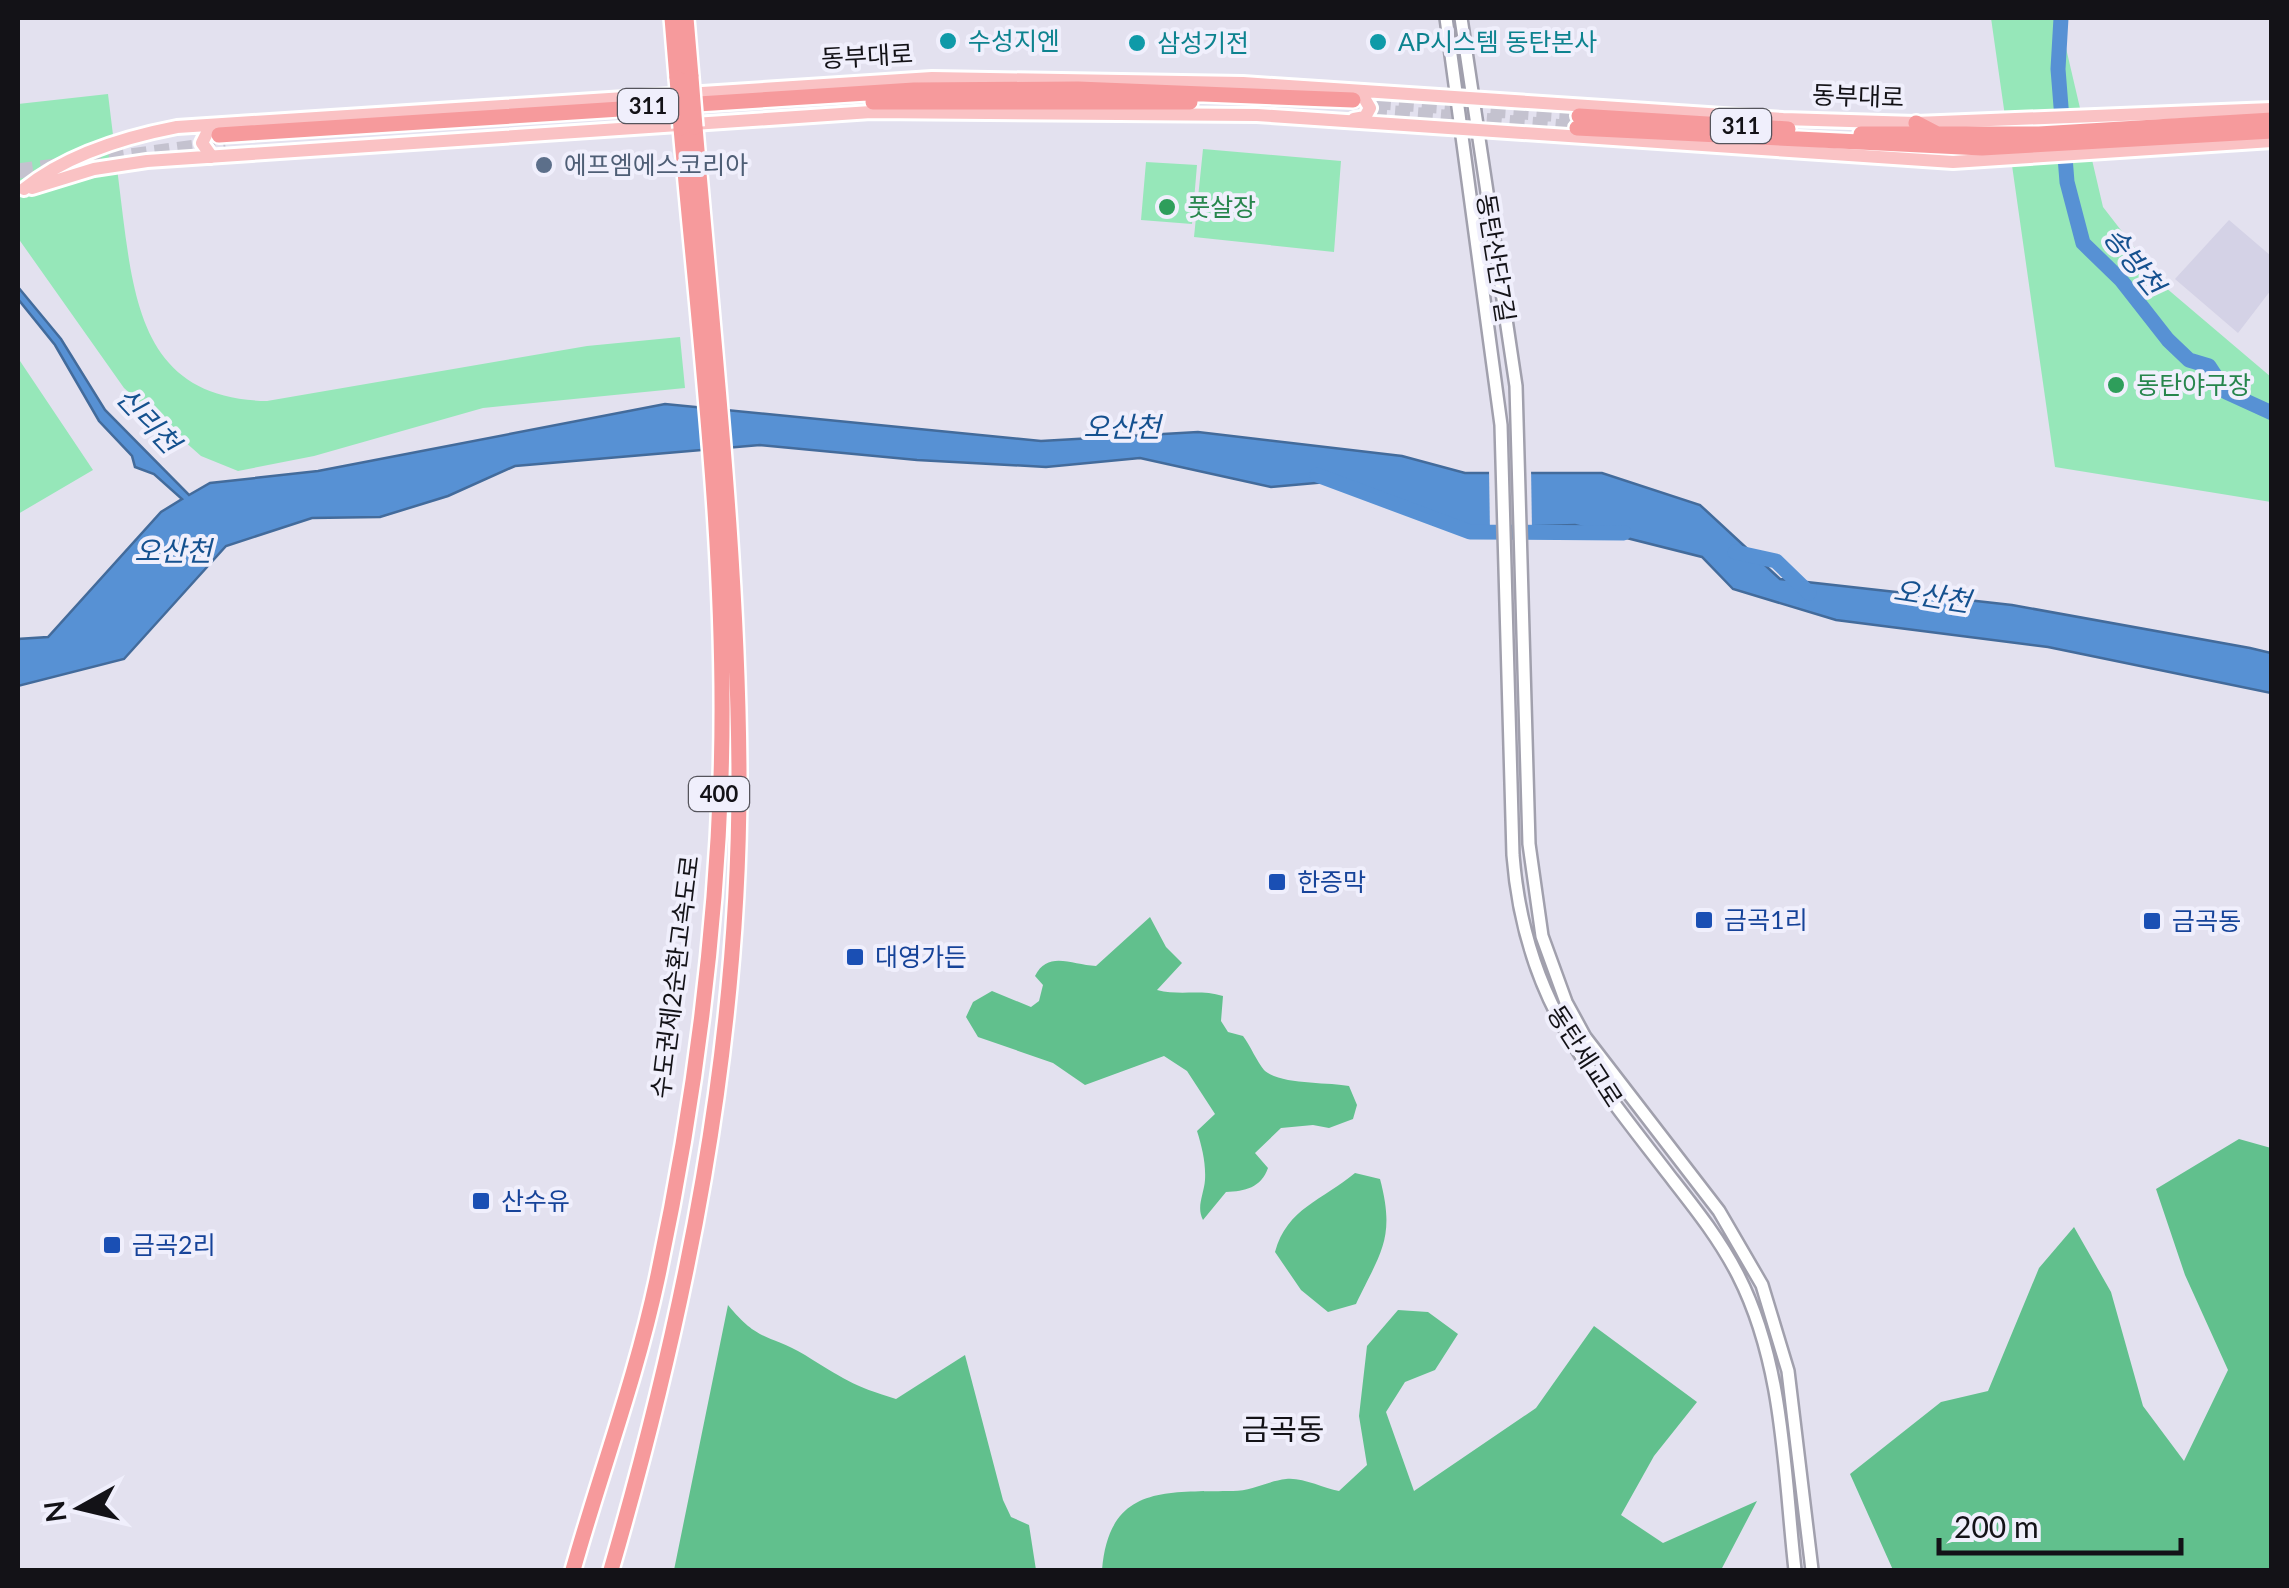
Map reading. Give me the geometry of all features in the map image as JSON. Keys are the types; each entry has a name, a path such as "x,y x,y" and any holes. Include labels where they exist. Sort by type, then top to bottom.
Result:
{"highway":[{"name":"수도권제2순환고속도로","path":"672,18 684,77"},
{"name":"수도권제2순환고속도로","path":"611,1570 686,1288 714,1119 726,1005 739,777 684,77 686,18"},
{"path":"684,77 694,18"},
{"path":"914,90 971,78"},
{"name":"동부대로","path":"218,135 914,90 1078,89 1354,105"},
{"path":"894,102 977,109 1105,111"},
{"name":"동부대로","path":"218,135 894,102 1354,105"},
{"name":"동부대로","path":"1574,122 1902,147 2038,141 2272,120"},
{"name":"동부대로","path":"1574,122 2038,141"},
{"path":"1916,123 1943,136"},
{"name":"동부대로","path":"2072,138 2272,131"},
{"path":"1953,162 1959,155 2023,153 2038,141"},
{"name":"수도권제2순환고속도로","path":"572,1570 657,1282 698,1029 721,778 722,557"}],"main road":[{"name":"동탄산단7길","path":"1446,18 1497,383"},
{"name":"동탄산단7길","path":"1462,18 1516,386"},
{"name":"동부대로","path":"21,191 38,178 126,137 218,135 859,80 1158,80 1354,105 1477,129 1574,122 1916,123 2038,141 2272,110"},
{"name":"동부대로","path":"21,191 94,169 212,157 871,112 1105,111 1354,105 1456,98 1472,98 1574,122 1953,162"},
{"path":"212,157 202,143 218,135"},
{"name":"동부대로","path":"2072,138 2272,141"},
{"name":"동탄세교로","path":"1497,383 1513,855 1527,942 1553,1014 1572,1048 1717,1239 1755,1312 1774,1382 1795,1570"},
{"name":"동탄세교로","path":"1516,386 1530,860 1547,953 1585,1036 1719,1211 1762,1285 1788,1371 1812,1570"}],"shaded area":[{"path":"2229,220 2271,256 2271,290 2238,333 2175,279"}],"green space":[{"path":"1991,18 2059,18 2103,207 2165,287 2271,377 2271,502 2055,467"},
{"path":"108,94 128,252 143,316 155,344 173,367 196,385 227,396 267,401 587,346 680,337 685,388 483,408 314,456 238,471 201,456 124,388 18,238 18,104"},
{"path":"1203,149 1341,161 1334,252 1194,237"},
{"path":"1146,162 1197,165 1192,224 1141,220"},
{"path":"18,358 93,470 18,514"},
{"path":"1150,917 1166,947 1182,963 1157,990 1223,996 1221,1021 1228,1032 1243,1036 1264,1070 1292,1081 1349,1086 1357,1105 1353,1119 1329,1128 1281,1128 1255,1153 1268,1168 1261,1180 1246,1189 1226,1192 1203,1220 1200,1205 1205,1167 1197,1131 1215,1114 1187,1071 1164,1056 1085,1085 1053,1063 978,1037 966,1017 973,1002 992,991 1031,1007 1039,1001 1043,985 1035,976 1040,968 1054,961 1096,966"},
{"path":"2239,1139 2271,1148 2271,1570 1893,1570 1850,1474 1941,1402 1988,1391 2039,1268 2074,1227 2111,1292 2143,1406 2184,1461 2228,1370 2185,1275 2156,1189"},
{"path":"1355,1173 1380,1179 1386,1231 1356,1304 1328,1312 1301,1290 1275,1252 1297,1215"},
{"path":"728,1305 756,1332 848,1381 896,1399 965,1355 1003,1500 1011,1517 1029,1525 1036,1570 674,1570"},
{"path":"1398,1310 1428,1312 1458,1334 1435,1370 1405,1382 1386,1412 1414,1491 1536,1408 1594,1326 1697,1402 1654,1456 1621,1515 1663,1543 1757,1501 1721,1570 1102,1570 1107,1542 1116,1522 1145,1499 1185,1492 1240,1491 1286,1479 1339,1491 1367,1465 1359,1416 1367,1346"}],"water":[{"name":"오산천","path":"18,287 61,339 105,410 189,495 210,483 318,471 665,404 1041,441 1198,432 1402,456 1465,473 1602,473 1700,505 1780,579 2012,605 2250,648 2271,653 2271,693 2048,647 1836,620 1733,589 1702,557 1575,525 1475,528 1338,481 1271,487 1140,458 1046,467 760,445 515,466 448,496 380,517 312,518 226,546 124,659 18,686 18,639 48,637 161,512 182,499 154,474 135,467 132,456 99,421 55,345 18,299"}],"pier":[{"path":"1489,468 1531,468 1532,532 1490,533"}],"waterway":[{"name":"송방천","path":"2061,18 2058,69 2067,182 2083,243 2121,280 2168,340 2189,360 2209,366 2226,392 2272,413"},
{"name":"오산천","path":"1317,475 1470,532 1624,533"},
{"name":"오산천","path":"1735,552 1776,561 1809,593"}],"tunnel":[{"path":"1353,100 1579,116"},
{"path":"1372,111 1577,128"},
{"path":"18,171 225,143"}],"place":[{"name":"수성지엔","path":"948,41"},
{"name":"AP시스템 동탄본사","path":"1378,42"},
{"name":"삼성기전","path":"1137,43"},
{"name":"에프엠에스코리아","path":"544,165"},
{"name":"풋살장","path":"1167,207"},
{"name":"동탄야구장","path":"2116,385"},
{"name":"한증막","path":"1277,882"},
{"name":"금곡1리","path":"1704,920"},
{"name":"금곡동","path":"2152,921"},
{"name":"대영가든","path":"855,957"},
{"name":"산수유","path":"481,1201"},
{"name":"금곡2리","path":"112,1245"}],"district":[{"name":"금곡동","path":"1283,1430"}],"water label":[{"name":"신리천","path":"148,420"}]}
